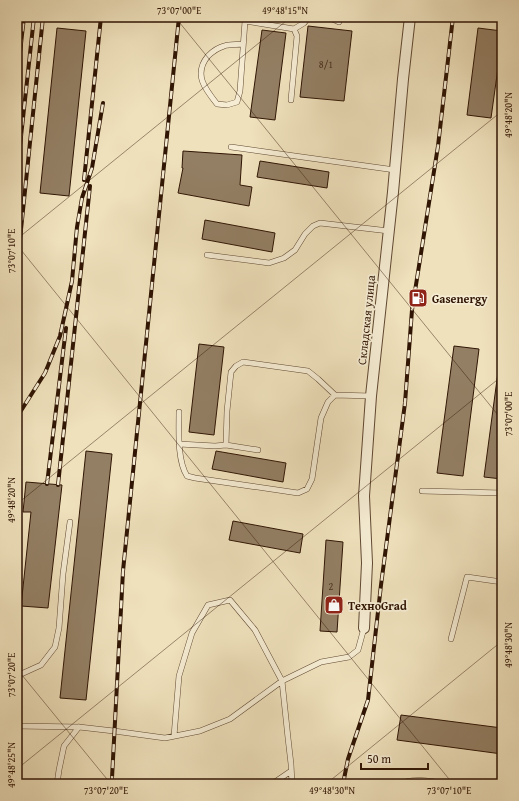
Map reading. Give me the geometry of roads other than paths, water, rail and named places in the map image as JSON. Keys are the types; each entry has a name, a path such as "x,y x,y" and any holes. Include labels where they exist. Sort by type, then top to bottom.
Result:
{"street":[{"name":"Складская улица","path":"364,628 367,564 364,496 371,396 410,17"}],"lane":[{"path":"243,44 224,46 213,51 203,62 200,74 207,92 217,104 227,105 237,102 240,91 245,19 294,29 304,23 309,17"},
{"path":"328,17 339,22"},
{"path":"291,100 296,36 294,29"},
{"path":"231,147 395,170"},
{"path":"207,255 269,263 284,258 295,250 305,234 313,226 320,223 389,231"},
{"path":"226,445 227,411 231,372 236,366 243,362 308,371 335,396"},
{"path":"179,412 179,444 183,470 187,476 298,493 307,489 312,479 321,418 328,402 335,396 371,396"},
{"path":"179,444 215,446 226,445 258,450"},
{"path":"422,491 502,493"},
{"path":"17,675 41,665 55,647 59,628 70,522"},
{"path":"451,639 467,577 502,582"},
{"path":"174,736 179,676 192,633 208,605 230,600 254,630 282,681 292,784"},
{"path":"17,726 79,727 164,738 200,731 230,719 282,681 321,662 349,657 358,650 364,628"},
{"path":"57,784 64,746 79,727"},
{"path":"272,784 291,771"},
{"path":"400,784 402,782 414,781 449,784"}],"railway":[{"path":"17,79 24,17"},
{"path":"17,173 34,17"},
{"path":"17,268 43,17"},
{"path":"84,180 101,17"},
{"path":"113,784 112,778 123,571 179,17"},
{"path":"343,784 348,759 368,700 381,585 405,403 412,310 438,146 453,17"},
{"path":"17,417 45,373 60,336 72,281 77,227 82,198 92,168 103,103"},
{"path":"58,485 90,186"},
{"path":"47,484 66,328"}],"place":[{"name":"Gasenergy","path":"418,298"},
{"name":"ТехноGrad","path":"334,605"}]}
